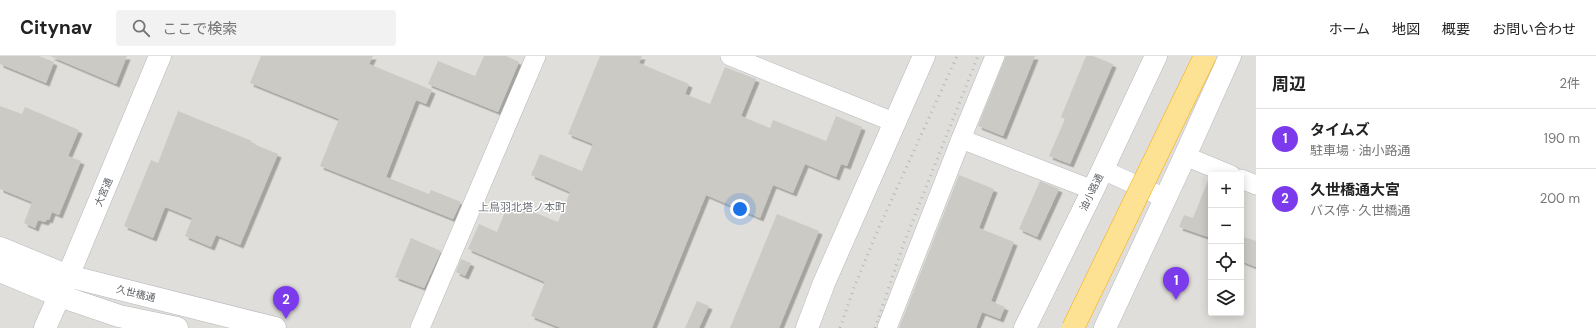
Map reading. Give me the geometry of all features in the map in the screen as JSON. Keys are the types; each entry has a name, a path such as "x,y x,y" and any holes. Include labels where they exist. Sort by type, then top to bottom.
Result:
{"highway":[{"path":"1073,328 1205,56"}],"street":[{"name":"大宮通","path":"45,328 60,296 160,56"},
{"path":"420,328 536,56"},
{"path":"730,56 896,123"},
{"path":"807,328 824,283 896,123 924,56"},
{"path":"887,328 995,56"},
{"name":"油小路通","path":"1025,328 1103,170 1156,56"},
{"path":"1104,328 1166,198 1230,56"},
{"path":"961,139 1093,190"},
{"path":"1185,156 1224,172"},
{"path":"1103,170 1166,198"},
{"path":"1244,180 1256,185"},
{"name":"久世橋通","path":"0,248 68,276 263,327"},
{"path":"0,271 60,296 119,316 177,328"}],"shaded area":[{"path":"0,56 1256,56 1256,328 0,328"}],"building":[{"path":"0,56 39,56 54,62 46,83 0,64"},
{"path":"50,56 127,56 116,84"},
{"path":"261,56 373,56 369,64 432,90 426,104 416,100 386,177 429,194 431,190 461,202 453,219 320,166 339,119 250,83"},
{"path":"484,56 506,56 519,62 498,112 428,84 438,61 475,76"},
{"path":"600,56 642,56 639,63 689,84 685,94 710,104 725,67 756,79 741,116 770,128 773,120 826,141 836,116 862,127 847,166 841,164 836,177 805,164 793,193 773,185 760,218 706,195 652,328 561,328 531,316 545,282 468,249 479,224 497,232 509,202 558,222 570,192 531,175 540,154 582,171 593,144 568,134"},
{"path":"1006,56 1035,56 1003,136 978,126"},
{"path":"1086,56 1093,56 1113,64 1070,164 1049,156 1065,119 1061,117"},
{"path":"0,106 22,114 25,107 79,130 68,156 81,161 59,215 52,212 49,220 47,219 45,222 38,220 35,228 24,223 32,202 0,189"},
{"path":"178,111 252,141 251,143 278,154 240,245 216,235 211,247 185,236 192,218 165,207 153,238 124,226 151,160 158,163"},
{"path":"959,175 994,189 979,228 1014,242 991,301 1005,307 1000,319 982,312 976,328 899,328"},
{"path":"1208,180 1208,237 1179,227 1184,215 1193,218"},
{"path":"1040,181 1059,189 1037,237 1019,229"},
{"path":"777,214 819,231 779,328 730,328"},
{"path":"1244,237 1256,241 1256,267 1244,262"},
{"path":"411,238 441,251 424,288 395,277"},
{"path":"461,259 471,263 465,276 456,272"},
{"path":"697,301 709,306 699,328 685,328"}],"railway":[{"path":"840,328 855,285 877,232 957,56"},
{"path":"875,328 904,243 978,56"}],"place":[{"name":"タイムズ","path":"1176,300"},
{"name":"久世橋通大宮","path":"286,319"}],"district":[{"name":"上鳥羽北塔ノ本町","path":"522,207"}]}
